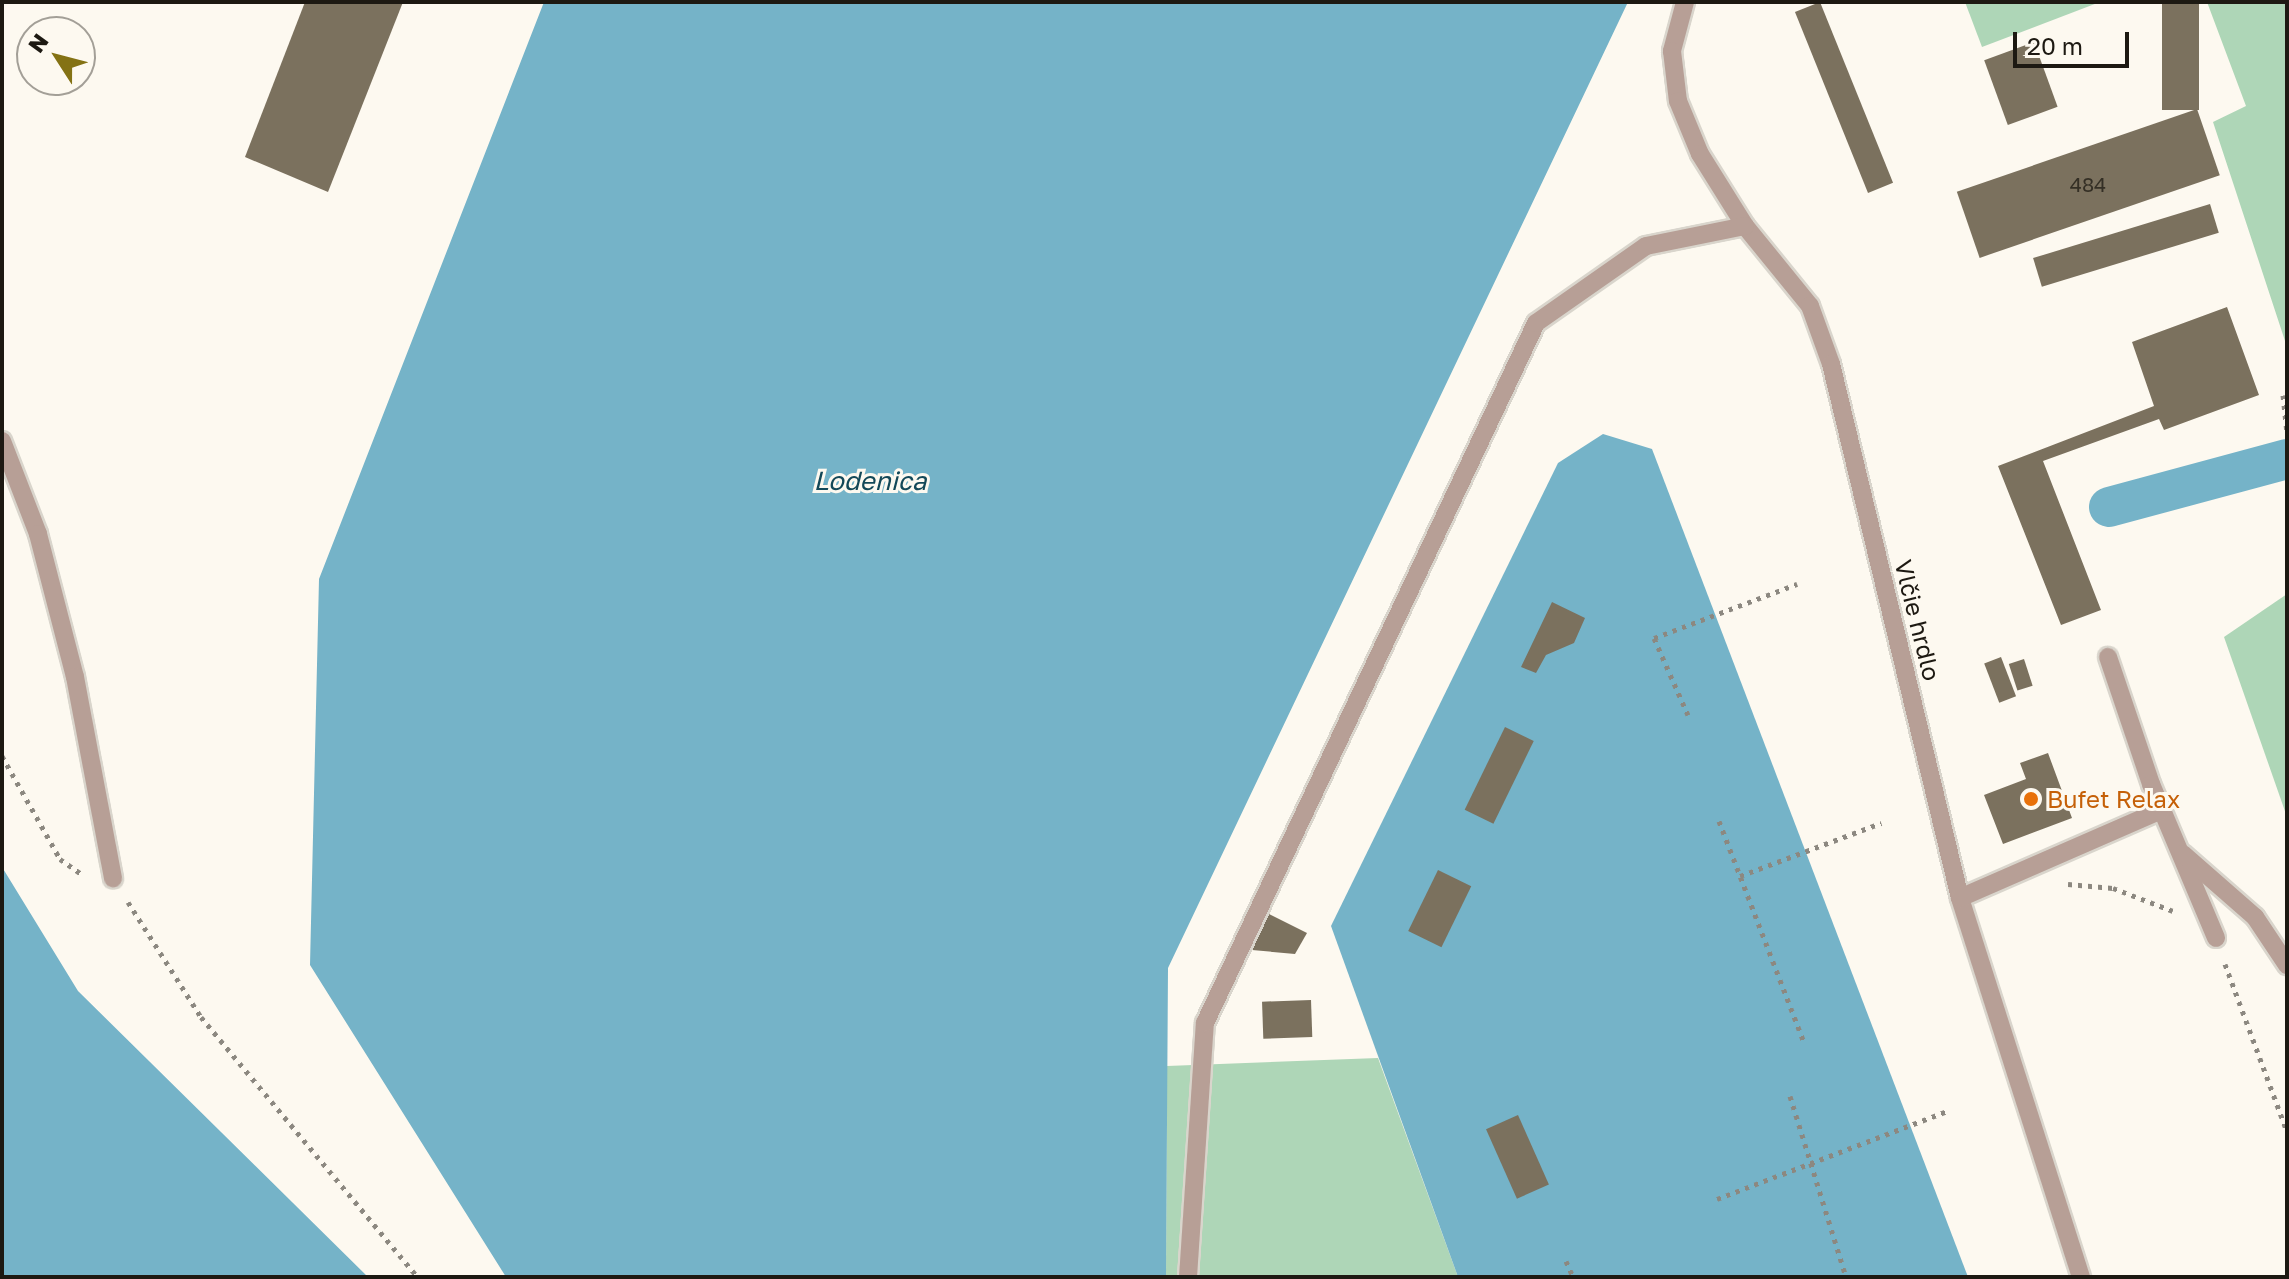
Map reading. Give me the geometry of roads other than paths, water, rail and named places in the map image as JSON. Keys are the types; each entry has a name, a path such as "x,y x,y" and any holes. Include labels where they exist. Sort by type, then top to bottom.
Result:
{"lane":[{"name":"Vlčie hrdlo","path":"1685,2 1672,51 1678,101 1745,226 1810,306 1831,364 1960,898 2081,1277"},
{"path":"1188,1277 1205,1023 1536,323 1646,246 1745,226"},
{"path":"2,441 38,534 75,677 113,878"},
{"path":"2108,657 2161,810 2216,938"},
{"path":"1960,898 2161,810"},
{"path":"2181,852 2255,917 2287,965"}],"water":[{"name":"Lodenica","path":"544,2 1628,2 1168,968 1166,1277 506,1277 310,965 319,579"},
{"path":"1603,434 1652,449 1968,1277 1458,1277 1331,926 1558,463"},
{"path":"2,867 78,991 368,1277 2,1277"}],"waterway":[{"path":"2109,507 2287,459"}],"place":[{"name":"Bufet Relax","path":"2031,799"}]}
